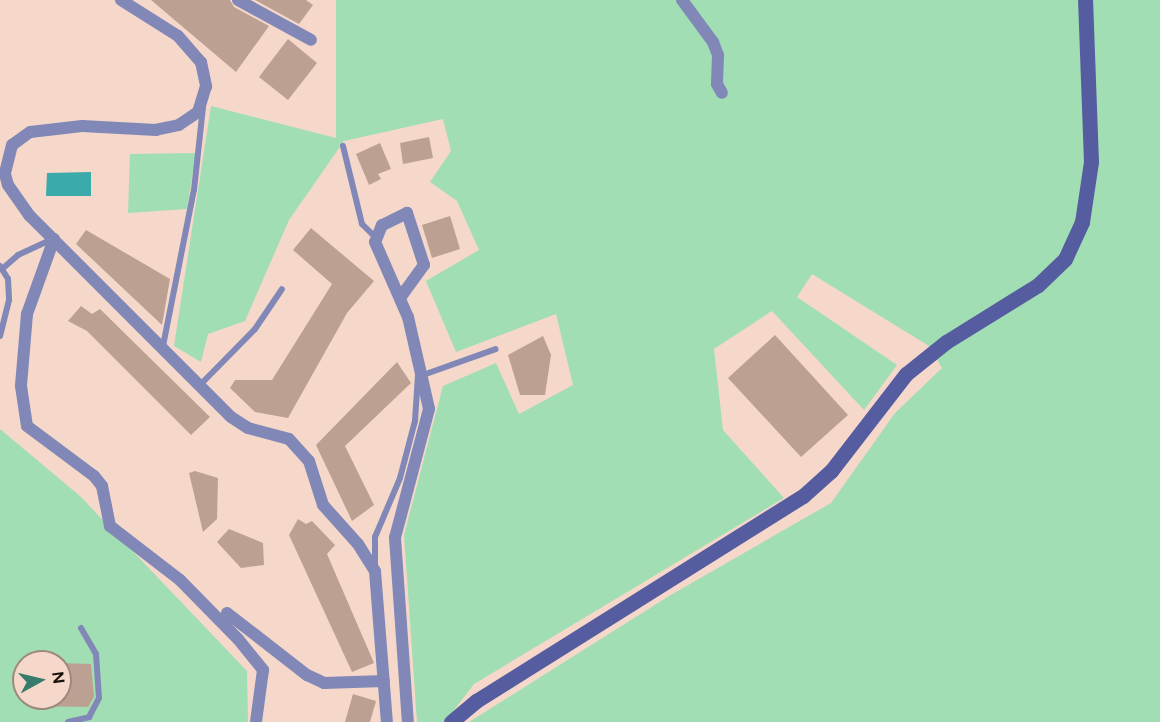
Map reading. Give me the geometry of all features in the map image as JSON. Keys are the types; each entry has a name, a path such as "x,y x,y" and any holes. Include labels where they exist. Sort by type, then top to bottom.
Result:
{"street":[{"path":"121,0 191,48 205,75 204,100 191,118 170,128 61,127 30,132 20,137 8,154 8,185 19,204 239,423 281,435 298,446 312,467 323,505 358,544 375,571 387,722"},
{"path":"238,0 311,40"},
{"path":"682,0 713,42 718,55 717,84 722,93"},
{"path":"451,722 476,702 803,496 831,471 906,374 946,342 1038,285 1065,259 1082,222 1091,162 1085,0"},
{"path":"400,298 424,265 407,213 382,225 375,237 378,257 400,298 422,370 429,409 427,425 395,538 408,722"},
{"path":"54,239 27,314 21,386 27,426 94,476 102,486 110,525 180,580 238,639 263,670 256,722"},
{"path":"227,613 307,675 324,683 384,681"}],"lane":[{"path":"163,346 194,190 204,100"},
{"path":"343,146 362,224 375,237"},
{"path":"0,336 9,300 8,279 1,268 18,255 54,239"},
{"path":"201,384 255,329 282,289"},
{"path":"375,571 375,537 403,469 415,421 422,370 496,349"},
{"path":"68,722 89,717 99,698 96,654 81,628"}],"green space":[{"path":"336,0 1160,0 1160,722 469,722 669,596 831,503 895,413 942,368 929,346 812,274 797,297 897,365 864,410 772,311 714,349 723,430 784,498 474,684 445,722 417,722 404,535 443,386 496,363 519,414 573,385 556,314 456,352 426,281 479,250 457,201 430,182 451,151 443,119 344,141 289,220 245,321 208,334 201,362 174,346 211,106 336,138"},
{"path":"196,153 187,209 128,213 130,154"},
{"path":"0,429 80,496 247,671 248,722 0,722"}],"water":[{"path":"91,172 91,196 46,196 47,173"}],"building":[{"path":"151,0 230,0 234,7 269,26 236,72"},
{"path":"255,0 306,0 313,5 299,24"},
{"path":"288,39 317,63 288,100 259,77"},
{"path":"429,137 433,158 403,164 400,143"},
{"path":"380,143 391,169 378,174 381,179 369,185 356,154"},
{"path":"450,216 460,249 432,258 422,225"},
{"path":"311,228 374,281 347,313 288,418 255,412 230,388 235,380 272,380 332,284 293,250"},
{"path":"86,230 170,279 162,325 76,244"},
{"path":"81,306 92,314 100,309 210,417 191,435 87,331 68,321"},
{"path":"775,335 848,415 801,457 728,378"},
{"path":"543,336 551,355 545,395 520,395 508,355"},
{"path":"397,362 411,383 345,446 374,505 352,521 316,445"},
{"path":"195,471 218,478 217,519 203,532 189,473"},
{"path":"298,519 306,524 312,521 335,545 327,554 374,663 352,672 289,535"},
{"path":"229,529 263,543 264,565 241,568 217,542"},
{"path":"72,663 91,664 94,697 88,707 72,707"},
{"path":"353,694 376,701 370,722 345,722"}]}
